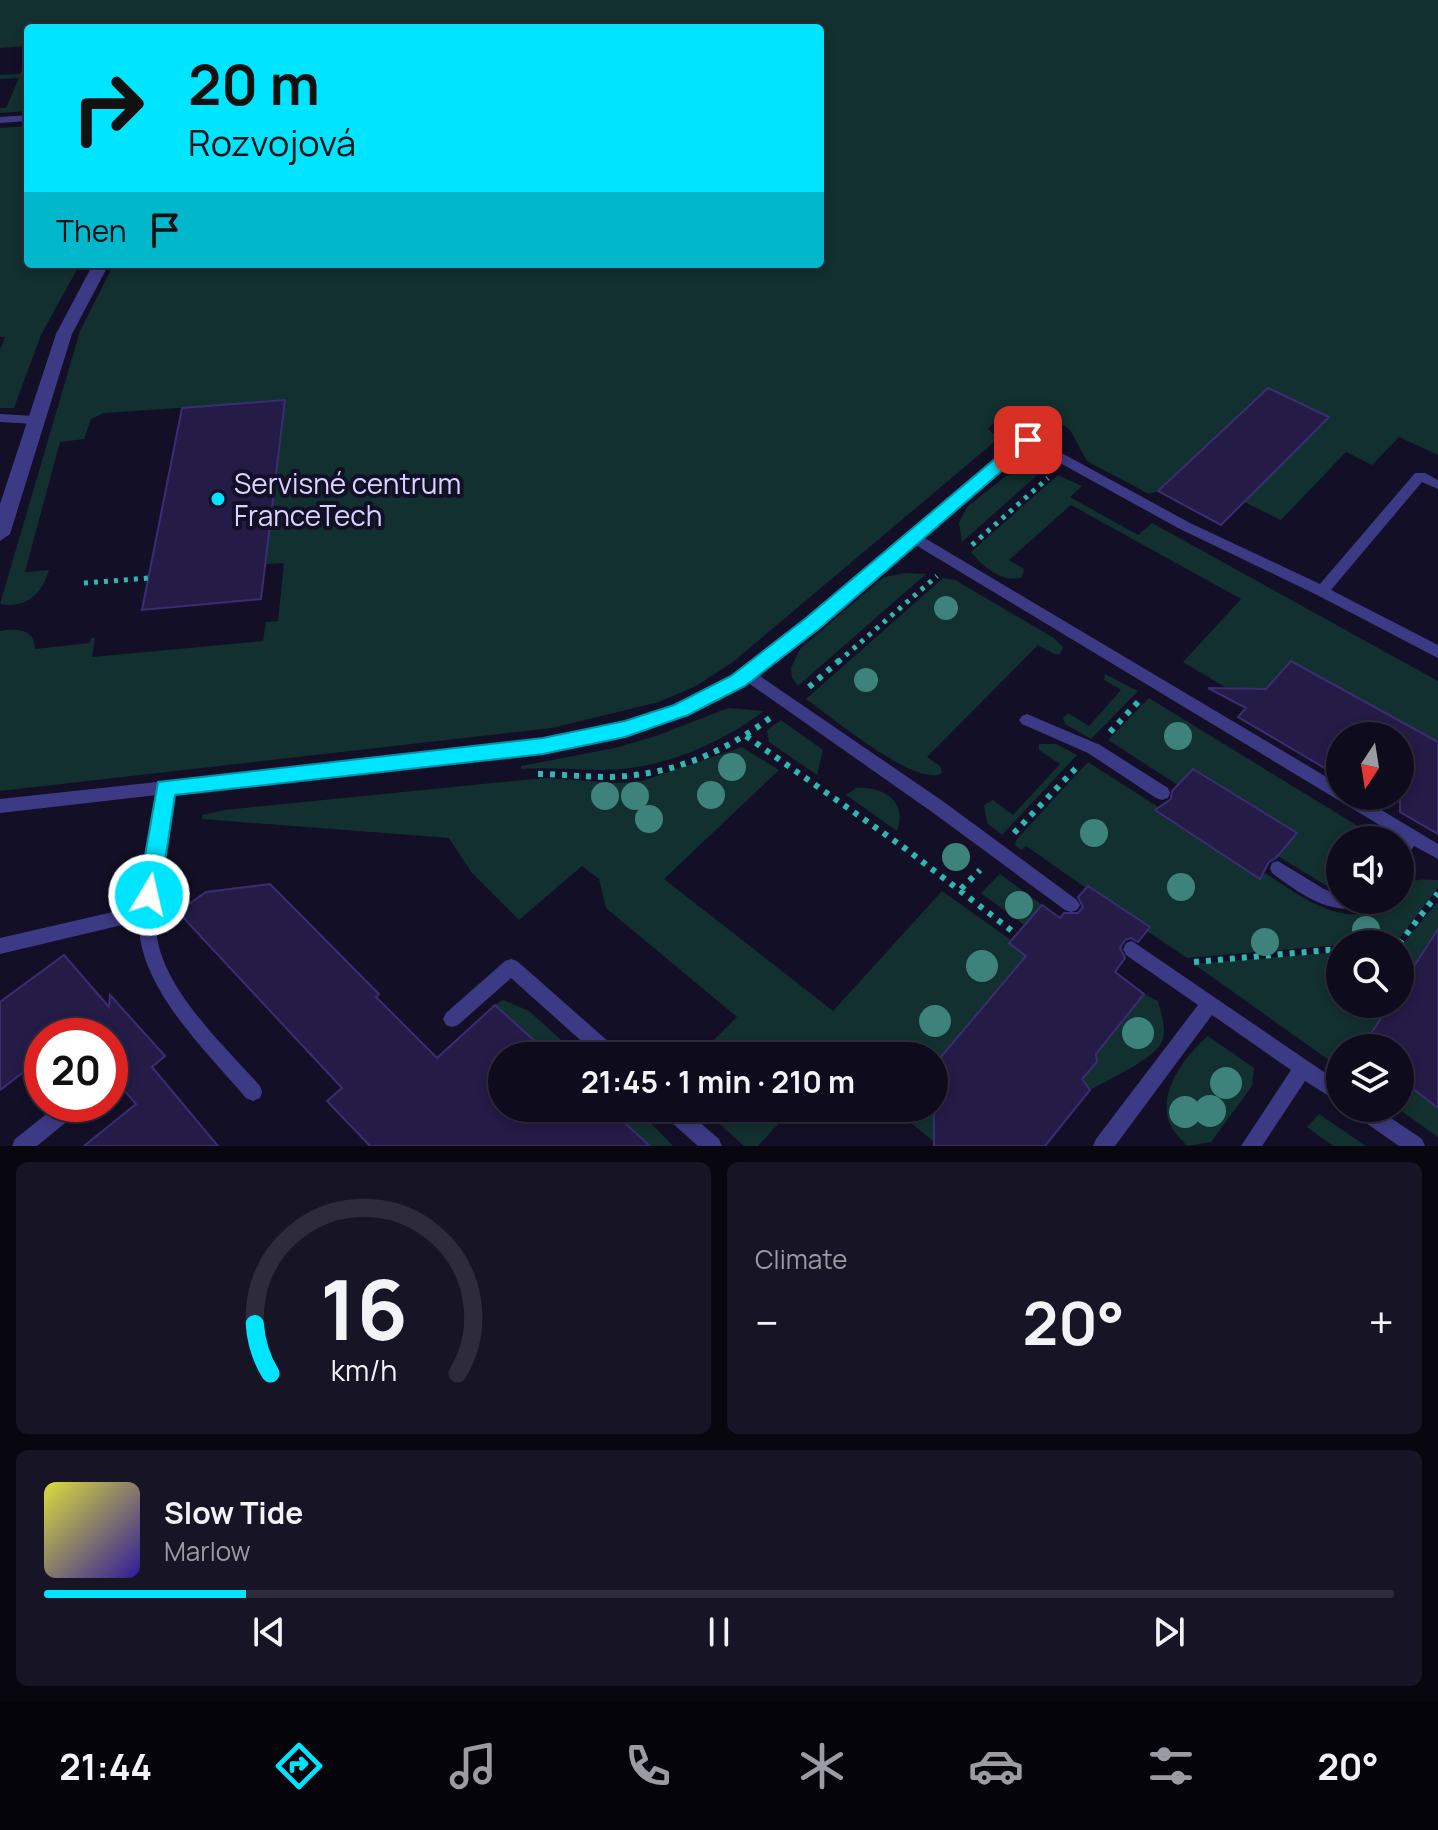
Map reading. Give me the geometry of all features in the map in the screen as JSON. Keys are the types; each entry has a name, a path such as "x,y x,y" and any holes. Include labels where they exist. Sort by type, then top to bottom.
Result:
{"street":[{"path":"0,534 64,334 99,268"}],"lane":[{"path":"0,120 24,118"},
{"path":"0,418 35,420"},
{"path":"0,806 543,746 625,729 681,710 746,674 813,623 1046,424"},
{"path":"1028,440 1185,526 1322,591 1438,652"},
{"path":"1322,591 1420,476 1438,485"},
{"path":"913,537 1326,785"},
{"path":"746,674 1071,905"},
{"path":"1027,720 1094,749 1162,793"},
{"path":"166,788 148,911 148,940 157,971 172,993 253,1092"},
{"path":"1367,810 1394,826"},
{"path":"1414,838 1438,852"},
{"path":"1278,868 1326,896"},
{"path":"0,946 148,911"},
{"path":"1132,949 1326,1084"},
{"path":"452,1019 511,967 595,1042"},
{"path":"1103,1146 1210,1004"},
{"path":"1251,1146 1303,1068"},
{"path":"22,1146 52,1122"},
{"path":"685,1122 712,1146"},
{"path":"1380,1122 1415,1146"}],"path":[{"path":"84,583 149,578"},
{"path":"961,889 1157,683"},
{"path":"746,736 961,889 1016,934"},
{"path":"1410,930 1438,893"},
{"path":"1154,965 1326,950"}],"green space":[{"path":"0,0 1438,0 1438,455 1399,437 1372,465 1346,452 1281,520 1244,502 1328,417 1268,388 1158,491 1149,494 1087,461 1070,430 1060,423 1006,412 988,429 999,438 733,662 696,686 659,702 552,728 0,791 0,631 24,631 32,637 35,649 90,643 91,638 95,638 92,657 263,641 266,622 278,621 284,563 265,564 284,401 104,413 91,419 84,439 60,442 25,572 49,570 46,579 37,593 25,602 0,604 80,331 112,268 824,268 824,24 24,24 24,46 0,48"},
{"path":"24,66 24,111 0,113 0,108 6,108 19,78 0,79 0,75 20,74"},
{"path":"24,126 24,268 78,268 41,335 14,408 0,408 0,349 5,337 0,337 0,128"},
{"path":"1043,470 962,542 959,523 967,507 1006,476"},
{"path":"1058,475 1082,486 1070,497 1138,535 1152,523 1438,681 1438,742 1414,729 1414,722 1402,722 1291,661 1266,689 1235,693 1183,662 1241,599 1071,505 1009,560 1024,569 1022,577 1000,576 971,552"},
{"path":"906,573 926,574 798,686 792,678 791,668 800,649 884,577"},
{"path":"943,578 955,580 1054,638 1063,647 1060,654 1054,654 1038,645 927,757 940,766 942,773 930,775 895,761 806,699"},
{"path":"1105,674 1138,691 1091,739 1065,724 1063,718 1068,713 1089,726 1121,690 1104,680"},
{"path":"1149,698 1326,807 1326,810 1332,810 1358,826 1326,826 1325,885 1278,856 1296,834 1193,769 1178,785 1108,740"},
{"path":"728,708 764,711 708,745 645,766 602,770 521,769 521,766 615,748 656,736"},
{"path":"781,720 823,750 817,775 769,742 767,730"},
{"path":"1039,744 1056,744 1077,755 1002,835 987,823 984,805 993,800 1013,815 1060,764 1039,750"},
{"path":"742,747 779,770 664,879 833,1011 942,891 1011,940 1009,943 1026,956 948,1074 948,1042 712,1042 737,1017 606,908 599,879 582,866 519,920 472,873 449,838 202,819 202,815 225,810 522,780 642,781"},
{"path":"1088,762 1259,878 1265,873 1293,892 1326,908 1326,914 1414,914 1414,881 1438,880 1438,888 1406,930 1326,930 1326,946 1187,958 1147,931 1149,927 1088,886 1086,888 1026,846 1021,850 1015,845 1017,839"},
{"path":"856,788 875,790 891,798 899,811 897,831 846,795"},
{"path":"1000,874 1042,905 1024,925 981,893"},
{"path":"1438,902 1438,929 1414,966 1414,930"},
{"path":"1326,953 1326,1018 1381,1018 1371,1034 1326,1034 1326,1058 1194,964"},
{"path":"1144,994 1158,1001 1163,1020 1163,1039 1152,1054 1142,1061 1090,1090 1082,1079 1097,1062 1096,1054"},
{"path":"503,1000 529,1011 563,1042 536,1042 495,1005"},
{"path":"1208,1036 1254,1068 1252,1086 1211,1142 1187,1146 1171,1126 1167,1102 1175,1076 1190,1054"},
{"path":"1414,1090 1438,1108 1438,1137 1414,1120"},
{"path":"1319,1114 1326,1122 1331,1122 1366,1146 1333,1146 1307,1127"},
{"path":"624,1122 650,1122 673,1146 650,1146"},
{"path":"717,1122 780,1122 758,1146 744,1146"},
{"path":"910,1122 936,1122 939,1146"}],"building":[{"path":"1268,388 1329,417 1221,525 1158,491"},
{"name":"Servisné centrum FranceTech","path":"285,400 261,599 142,610 182,408"},
{"path":"1291,661 1402,722 1326,722 1326,769 1238,717 1246,708 1208,688 1266,689"},
{"path":"1414,729 1438,742 1438,834 1400,812 1414,810"},
{"path":"1193,769 1297,833 1269,862 1260,879 1155,810 1171,799 1172,791"},
{"path":"270,884 379,994 376,997 437,1058 495,1005 536,1042 488,1042 488,1122 623,1122 650,1146 370,1146 327,1101 342,1088 178,912 206,892"},
{"path":"1088,886 1150,927 1138,942 1131,938 1125,940 1120,948 1125,958 1115,972 1144,994 1096,1054 1097,1062 1082,1079 1090,1090 1045,1146 934,1146 934,1122 948,1122 948,1048 1026,956 1009,943 1042,905 1060,918 1064,913 1078,913 1083,907 1078,897"},
{"path":"1438,929 1438,1108 1414,1090 1414,1034 1371,1034 1381,1018 1414,1018 1414,966"},
{"path":"64,955 109,1007 110,995 165,1056 152,1067 218,1146 84,1146 114,1122 128,1122 128,1110 136,1104 128,1095 128,1018 24,1018 24,1072 0,1090 0,1002"}],"place":[{"name":"Servisné centrum FranceTech","path":"218,499"}],"route":[{"path":"149,895 166,788 543,746 625,729 681,710 738,681 813,623 1028,440"}]}
